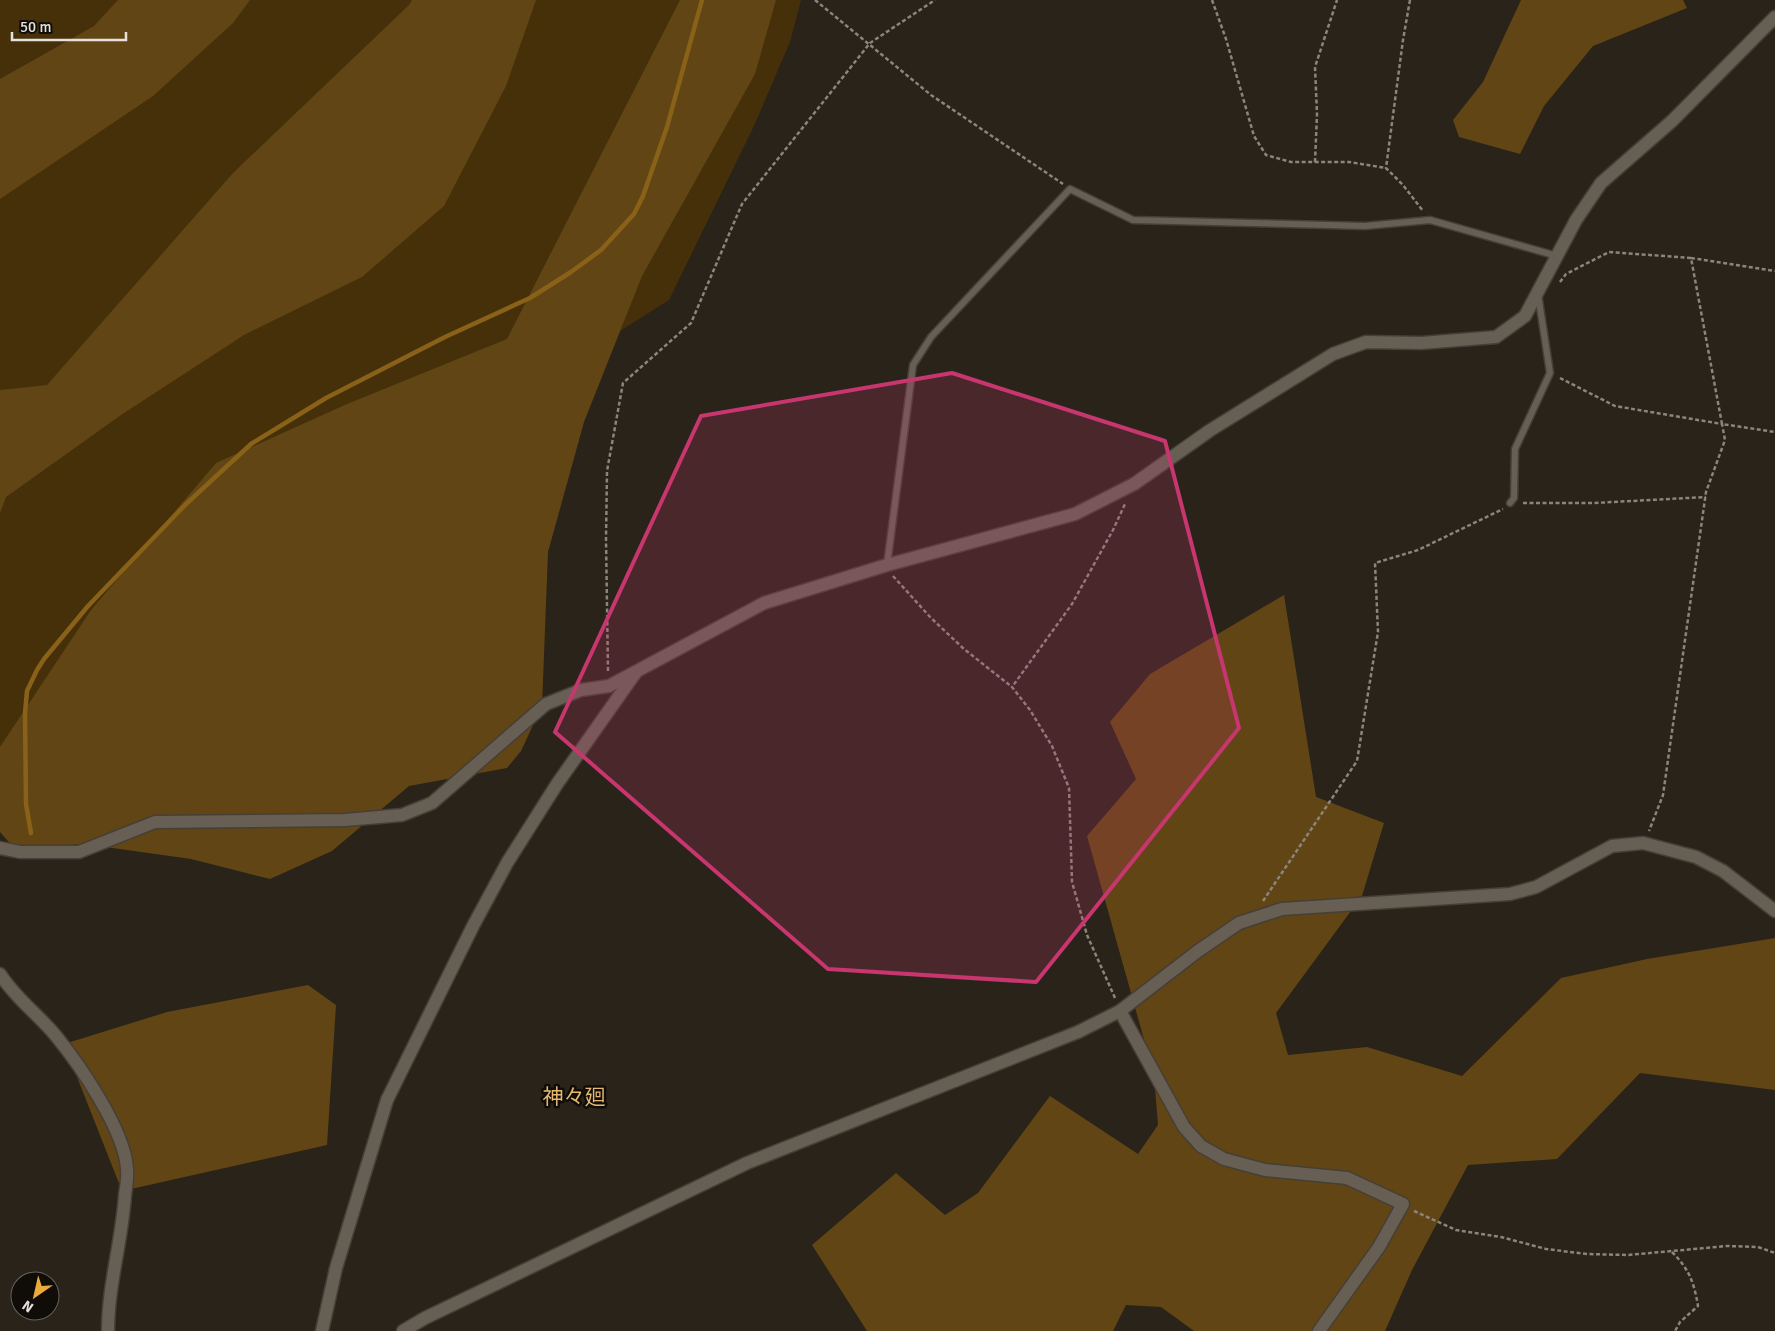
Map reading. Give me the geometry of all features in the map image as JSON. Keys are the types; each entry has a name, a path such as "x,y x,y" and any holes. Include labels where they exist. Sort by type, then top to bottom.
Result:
{"street":[{"path":"0,848 20,852 79,852 155,822 345,820 402,815 432,803 546,704 581,690 609,686 764,603 887,566 1075,514 1134,484 1218,426 1333,354 1366,342 1421,343 1496,337 1525,316 1576,220 1601,184 1672,121 1775,17"},
{"path":"322,1331 336,1268 387,1100 473,926 507,862 558,784 637,670"},
{"path":"403,1331 425,1318 747,1163 1078,1032 1120,1011 1198,951 1239,923 1282,909 1510,894 1536,887 1612,846 1643,843 1696,858 1723,871 1775,911"},
{"path":"0,974 11,990 55,1035 90,1082 118,1135 127,1168 124,1215 108,1310 108,1331"},
{"path":"1120,1011 1184,1127 1200,1146 1224,1159 1265,1170 1346,1178 1403,1204 1379,1247 1320,1331"}],"lane":[{"path":"887,566 913,365 931,338 1070,189 1133,220 1365,226 1430,220 1558,256"},
{"path":"1510,502 1514,498 1515,449 1550,373 1538,293"}],"path":[{"path":"815,0 870,43 931,95 1070,189"},
{"path":"609,686 606,539 607,471 623,383 691,323 742,204 870,43 935,0"},
{"path":"1212,0 1226,39 1254,136 1266,155 1291,162 1349,162 1386,168 1403,185 1430,220"},
{"path":"1315,162 1317,114 1315,67 1337,0"},
{"path":"1386,168 1402,40 1410,0"},
{"path":"1556,287 1566,274 1609,252 1691,258 1775,271"},
{"path":"1643,843 1663,795 1706,496 1725,440 1691,258"},
{"path":"1550,373 1615,406 1775,432"},
{"path":"1012,687 1072,604 1113,530 1134,484"},
{"path":"1251,919 1357,761 1378,632 1375,563 1418,550 1501,511 1510,502 1594,503 1706,496"},
{"path":"887,566 893,577 951,637 1012,687 1030,710 1052,746 1069,788 1072,882 1087,935 1120,1011"},
{"path":"1403,1204 1456,1230 1501,1237 1546,1249 1587,1254 1620,1255 1727,1246 1758,1248 1775,1253"},
{"path":"1672,1252 1683,1263 1694,1285 1698,1306 1680,1322 1675,1331"}],"highlighted area":[{"path":"952,373 1165,441 1239,728 1036,982 828,969 555,732 701,416"}],"shaded area":[{"path":"0,0 801,0 790,42 754,126 669,300 475,423 0,820"},
{"path":"118,0 250,0 233,23 153,96 0,199 0,79 94,26"},
{"path":"412,0 536,0 506,86 444,206 362,277 244,335 121,415 6,497 0,513 0,390 47,385 233,173 409,5"},
{"path":"680,0 776,0 755,74 642,276 584,422 548,552 542,706 521,751 507,768 409,786 332,851 270,879 191,859 84,844 15,849 0,832 0,747 91,610 216,463 347,404 507,339"},
{"path":"1521,0 1683,0 1687,8 1593,46 1544,106 1520,154 1459,137 1453,120 1483,82"},
{"path":"1284,595 1316,797 1384,823 1362,896 1276,1013 1288,1055 1367,1047 1462,1076 1561,978 1647,959 1775,938 1775,1090 1640,1073 1557,1159 1468,1165 1412,1270 1385,1331 1194,1331 1161,1307 1126,1305 1113,1331 867,1331 812,1245 896,1173 945,1215 978,1193 1050,1096 1138,1154 1158,1125 1154,1075 1087,836 1136,779 1110,722 1150,674"},
{"path":"308,985 336,1005 327,1145 122,1191 64,1044 167,1012"}],"waterway":[{"path":"31,833 26,804 25,713 27,691 44,659 88,606 185,505 251,444 326,398 445,337 530,298 601,250 634,214 643,196 667,127 702,0"}],"district":[{"name":"神々廻","path":"574,1097"}]}
